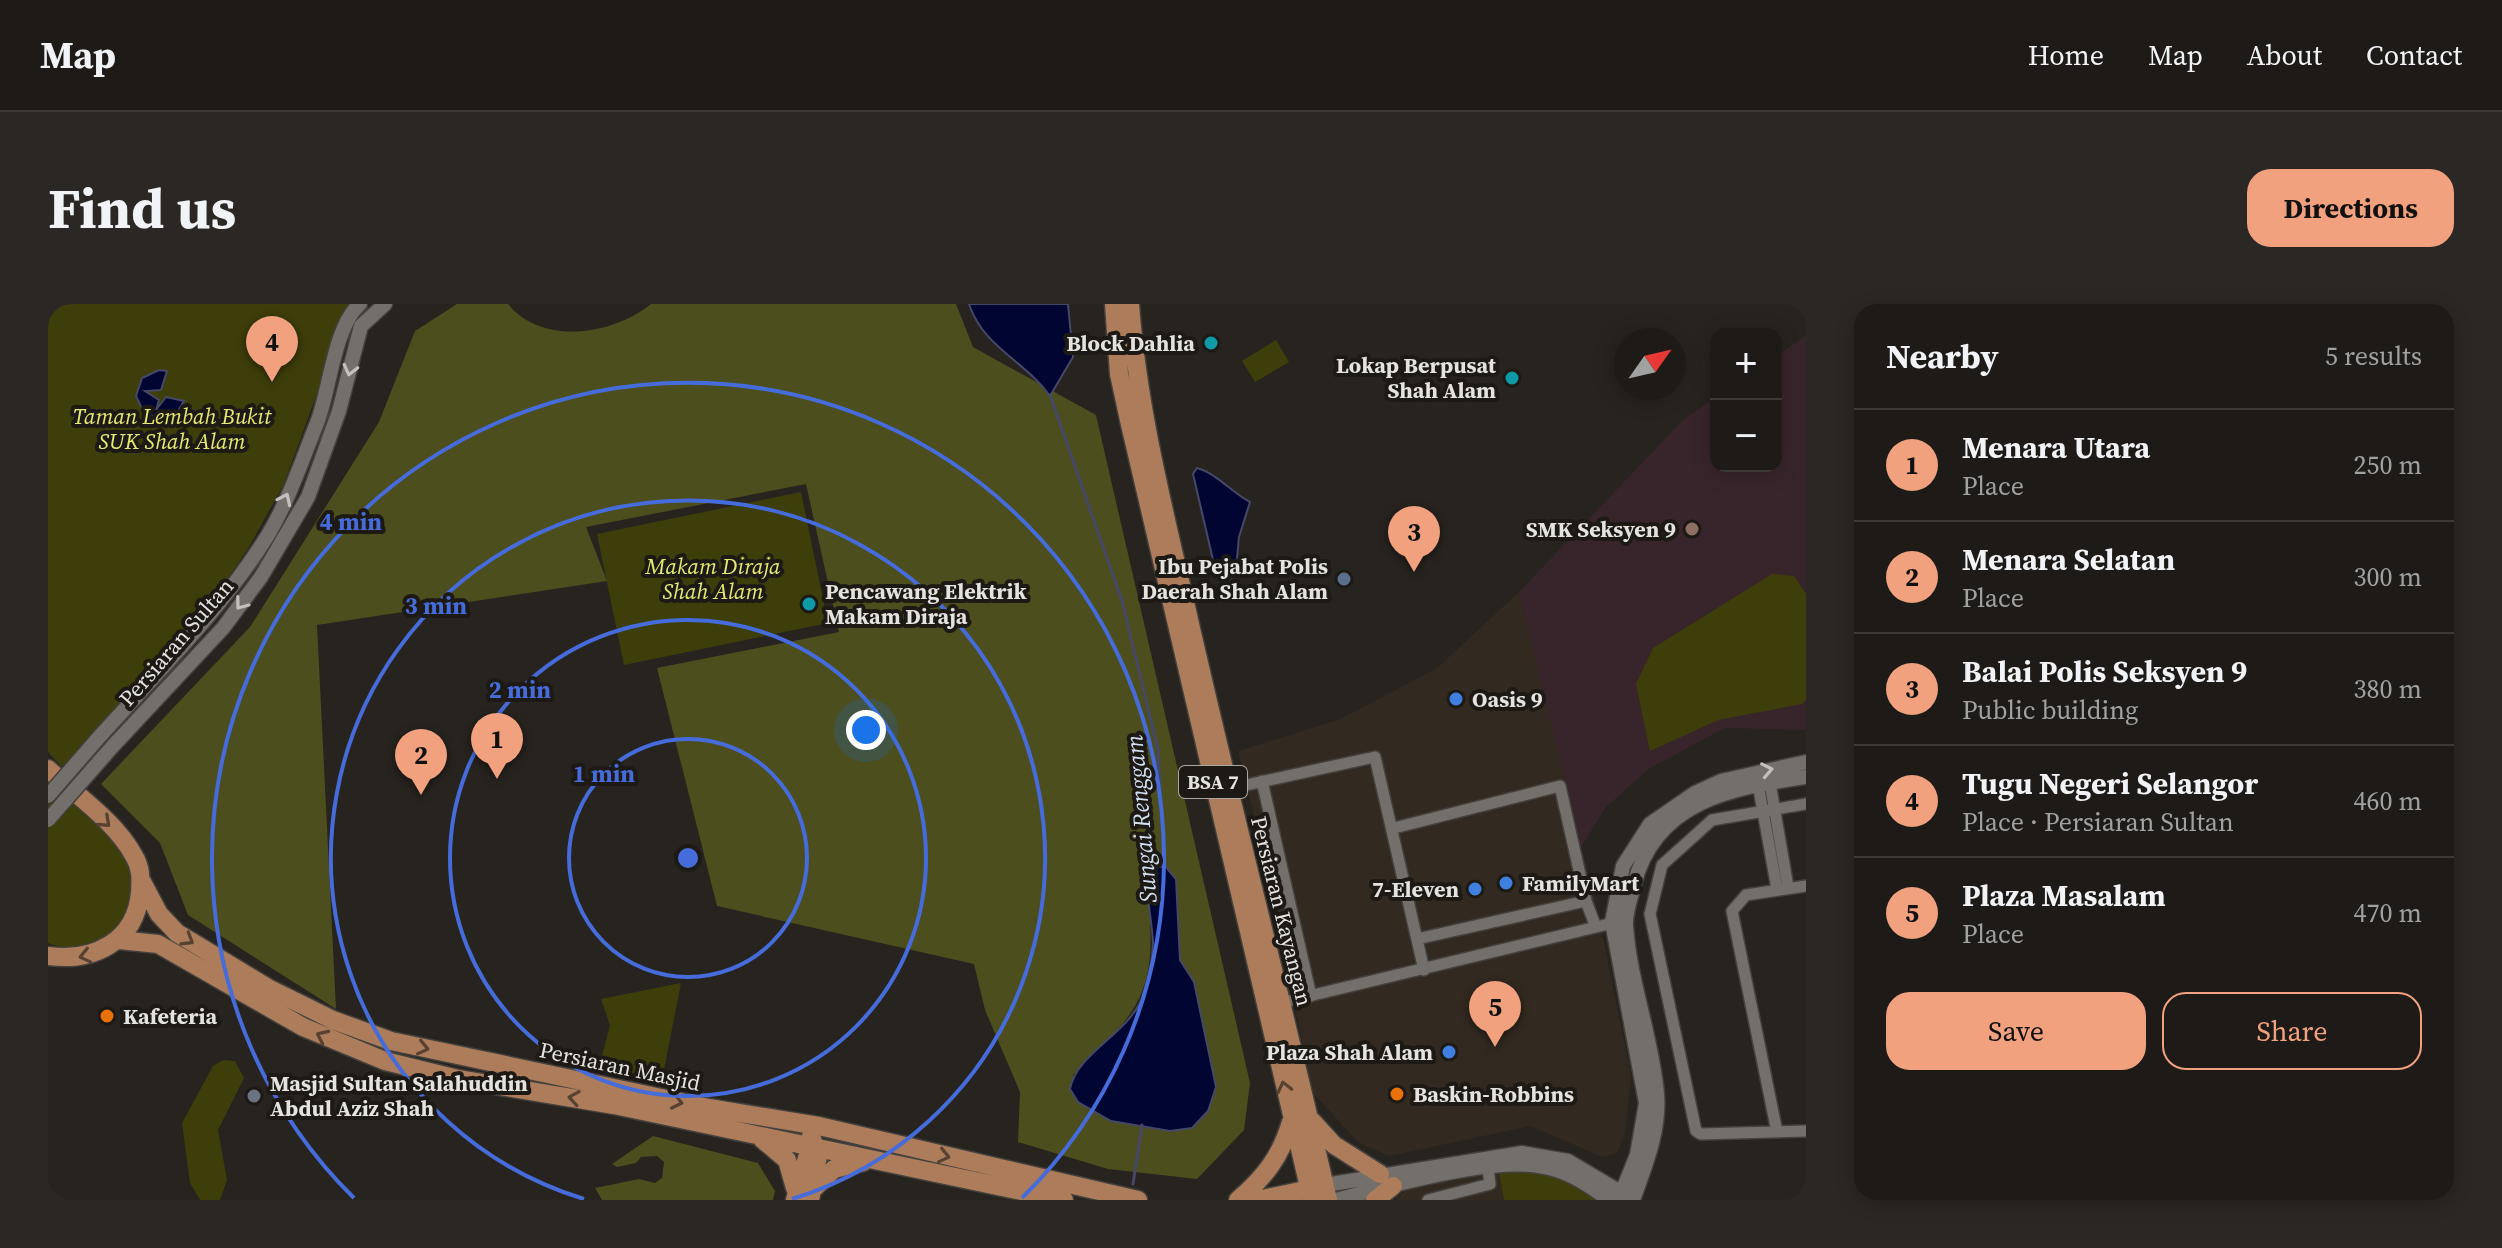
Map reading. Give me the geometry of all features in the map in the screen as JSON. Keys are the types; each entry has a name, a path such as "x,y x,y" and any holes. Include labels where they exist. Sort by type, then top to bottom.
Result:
{"main road":[{"name":"Persiaran Kayangan","path":"1114,304 1122,389 1300,1118 1322,1195"},
{"name":"Persiaran Kayangan","path":"1130,304 1135,373 1228,789 1280,1003 1300,1118"},
{"name":"Persiaran Masjid","path":"48,769 124,841 139,866 141,880 159,914 177,933 268,988 333,1020 391,1041 446,1054 709,1108 819,1126 1138,1200"},
{"path":"48,956 87,957 119,940 133,919 141,880"},
{"name":"Persiaran Masjid","path":"119,940 158,944 303,1027 385,1061 815,1146 1064,1200"},
{"path":"709,1108 806,1131 818,1156 803,1197"},
{"path":"1238,1200 1264,1177 1300,1118 1386,1180 1375,1200"},
{"path":"760,1137 787,1160 803,1197"},
{"path":"815,1146 821,1140 837,1138 883,1143"},
{"path":"803,1197 834,1169 871,1160"},
{"path":"1258,1200 1322,1195"}],"street":[{"name":"Persiaran Sultan","path":"48,796 207,618 243,574 270,532 319,416 345,325 360,304"},
{"name":"Persiaran Sultan","path":"48,820 223,628 267,568 308,497 339,411 361,326 385,304"},
{"path":"1228,789 1375,757 1394,828 1424,970"},
{"path":"1322,1195 1522,1153 1555,1156 1622,1198 1637,1155 1646,1103 1618,922 1623,866 1650,824 1695,793 1721,781 1806,762"},
{"path":"1618,922 1641,860 1661,830 1709,799 1764,784 1806,777"},
{"path":"1262,781 1311,996"},
{"path":"1764,784 1783,888"},
{"path":"1394,828 1560,786 1586,901 1595,925"},
{"path":"1806,804 1712,820 1662,865 1650,914 1696,1131 1701,1134 1806,1131"},
{"path":"1777,1132 1732,911 1746,895 1806,886"},
{"path":"1417,939 1586,901"},
{"path":"1280,1003 1424,970 1595,925 1618,922"},
{"path":"1428,1200 1490,1184 1487,1162"}],"shaded area":[{"path":"457,304 508,304 522,317 539,326 558,331 578,331 617,323 651,304 956,304 973,347 1096,415 1250,1083 1244,1130 1197,1179 1108,1169 1018,1142 1020,1092 985,1010 974,964 717,906 657,668 839,632 806,484 586,527 607,581 317,625 336,1009 188,915 160,843 101,784 250,627 379,422 415,331","holes":["1176,879 1180,960 1194,982 1200,1018 1170,1131 1111,1119 1078,1102 1073,1075 1118,1029 1143,990 1150,945 1147,880"]},
{"name":"SMK Seksyen 9","path":"1806,336 1806,730 1725,728 1650,768 1606,807 1581,847 1519,592 1683,420 1710,401 1710,472 1782,472 1782,352"},
{"path":"1519,592 1598,913 1631,1076 1625,1133 1617,1153 1602,1157 1531,1126 1389,1156 1359,1143 1312,1092 1273,895 1238,751 1338,720 1436,669"},
{"path":"653,1136 758,1163 775,1191 773,1200 602,1200 595,1188 639,1179 655,1183 662,1178 664,1162 657,1156 641,1157 636,1163 617,1167 612,1164"},
{"path":"1499,1172 1504,1200 1395,1200 1406,1190"}],"green space":[{"name":"Taman Lembah Bukit SUK Shah Alam","path":"48,304 350,304 283,486 249,547 228,578 68,765 61,766 48,752"},
{"path":"1276,340 1289,362 1255,382 1242,361"},
{"name":"Makam Diraja Shah Alam","path":"801,492 828,623 624,665 597,534"},
{"path":"1772,574 1794,576 1806,594 1806,699 1802,704 1718,720 1650,751 1636,684 1653,648"},
{"path":"48,773 122,843 137,890 114,930 94,946 81,949 48,943"},
{"path":"681,983 662,1080 622,1073 600,1064 610,1025 601,999"},
{"path":"223,1060 235,1061 244,1078 218,1130 227,1180 220,1200 200,1200 190,1183 182,1123 213,1066"},
{"path":"1499,1172 1553,1177 1602,1200 1504,1200"}],"water":[{"path":"969,304 1068,304 1073,357 1050,396 1040,383 994,343 975,319"},
{"path":"159,370 167,371 161,390 145,391 159,400 156,410 166,397 184,401 176,414 162,419 144,413 136,396 142,378"},
{"path":"1197,468 1211,474 1250,502 1239,537 1236,569 1228,582 1221,583 1217,577 1193,474"},
{"path":"1165,866 1176,879 1180,960 1194,982 1216,1087 1208,1111 1192,1128 1170,1131 1111,1121 1078,1102 1070,1089 1082,1065 1123,1025 1140,1003 1153,949 1148,895 1150,877 1153,868"}],"waterway":[{"name":"Sungai Renggam","path":"1050,395 1122,601 1158,749 1165,867"},
{"name":"Sungai Renggam","path":"1133,1184 1142,1125"}],"place":[{"name":"Block Dahlia","path":"1211,343"},
{"name":"Lokap Berpusat Shah Alam","path":"1512,378"},
{"name":"Tugu Negeri Selangor","path":"272,382"},
{"name":"SMK Seksyen 9","path":"1692,529"},
{"name":"Balai Polis Seksyen 9","path":"1414,572"},
{"name":"Ibu Pejabat Polis Daerah Shah Alam","path":"1344,579"},
{"name":"Pencawang Elektrik Makam Diraja","path":"809,604"},
{"name":"Oasis 9","path":"1456,699"},
{"name":"Menara Utara","path":"497,779"},
{"name":"Menara Selatan","path":"421,795"},
{"name":"FamilyMart","path":"1506,883"},
{"name":"7-Eleven","path":"1475,889"},
{"name":"Kafeteria","path":"107,1016"},
{"name":"Plaza Masalam","path":"1495,1047"},
{"name":"Plaza Shah Alam","path":"1449,1052"},
{"name":"Baskin-Robbins","path":"1397,1094"},
{"name":"Masjid Sultan Salahuddin Abdul Aziz Shah","path":"254,1096"}]}
